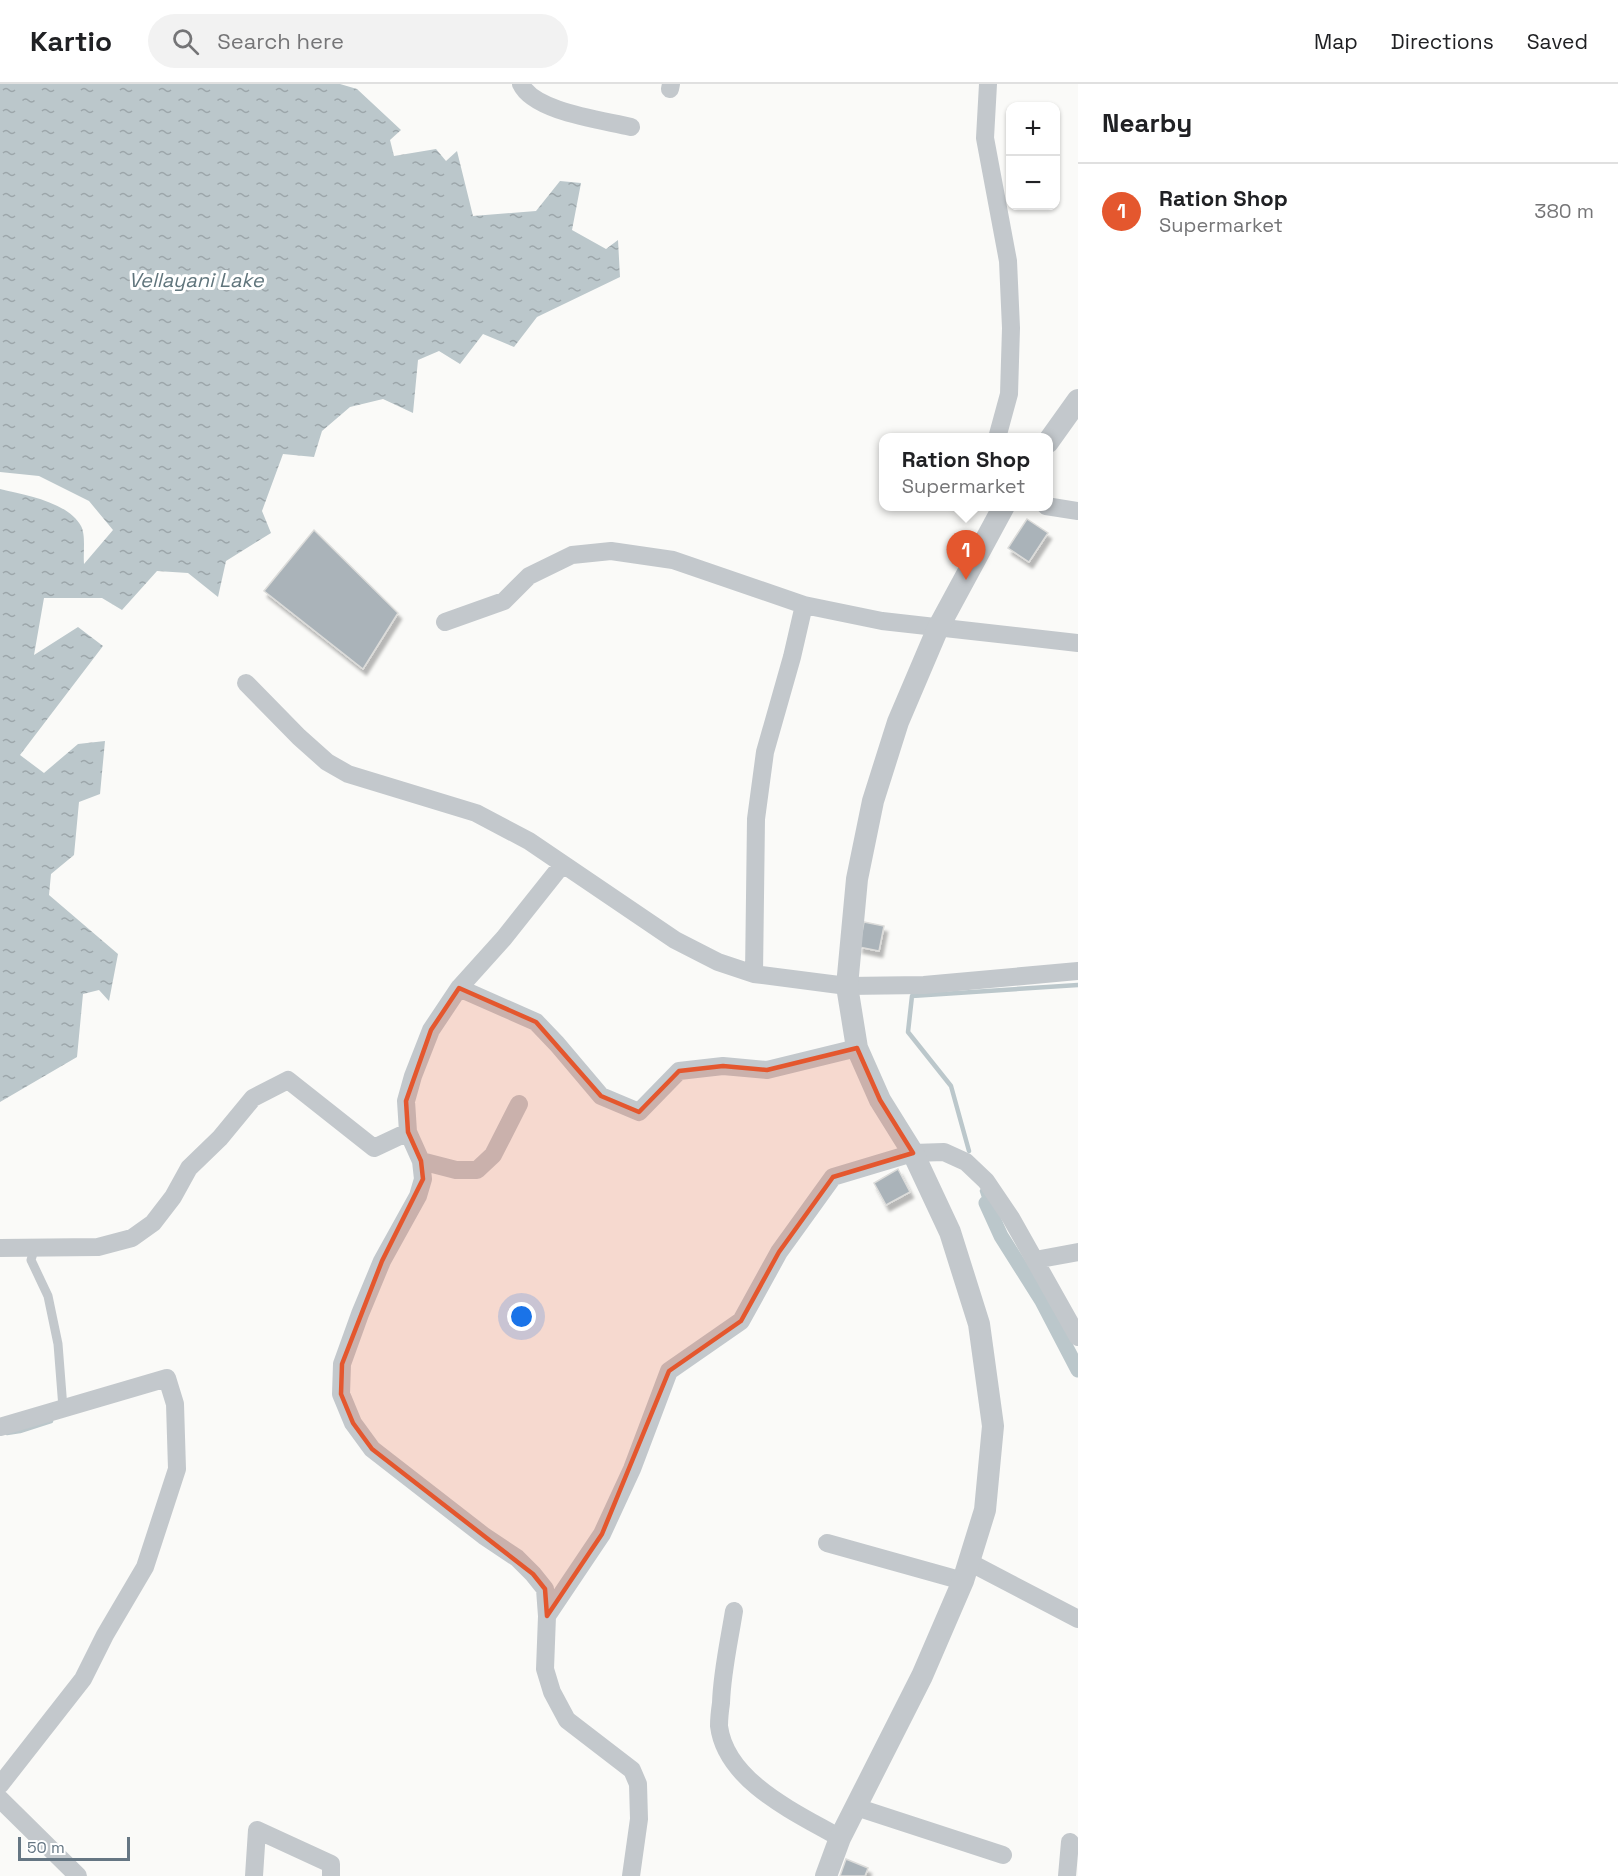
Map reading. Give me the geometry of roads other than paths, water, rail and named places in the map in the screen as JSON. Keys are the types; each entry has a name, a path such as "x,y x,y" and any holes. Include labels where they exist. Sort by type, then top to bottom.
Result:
{"street":[{"path":"521,84 531,98 551,107 632,127"},
{"path":"988,84 985,138 1008,261 1011,328 1009,394 998,433"},
{"path":"1053,435 1078,400"},
{"path":"1053,508 1078,512"},
{"path":"826,1876 840,1838 922,1676 966,1571 985,1510 993,1426 979,1324 950,1232 913,1153 880,1100 857,1048 847,986 857,879 873,801 898,722 938,628 1001,511"},
{"path":"445,622 504,601 529,576 572,555 611,551 674,560 804,606 882,621 1078,643"},
{"path":"754,974 756,819 765,752 804,606"},
{"path":"246,683 327,762 348,774 476,813 529,841 675,940 718,962 754,974 847,986 924,985 1078,971"},
{"path":"562,865 504,938 459,988 431,1030 412,1076 406,1101 408,1132 422,1161 423,1179 418,1196 382,1261 342,1364 340,1394 353,1423 372,1449 484,1536 517,1558 545,1589 547,1616 545,1669 552,1692 567,1720 632,1770 638,1784 639,1819 631,1876"},
{"path":"459,988 536,1022 601,1096 639,1112 679,1071 723,1066 767,1070 857,1048"},
{"path":"0,1248 98,1247 132,1238 153,1223 173,1197 189,1168 220,1138 253,1098 288,1080 374,1148 408,1132"},
{"path":"422,1161 456,1170 477,1170 493,1155 519,1104"},
{"path":"547,1616 602,1534 632,1469 669,1371 741,1322 779,1252 833,1177 913,1153 944,1152 966,1162 986,1181 1011,1218 1078,1337"},
{"path":"1035,1260 1078,1252"},
{"path":"0,1427 167,1378 175,1404 177,1469 145,1567 105,1635 83,1679 0,1785"},
{"path":"827,1543 966,1571 1078,1619"},
{"path":"734,1611 722,1682 719,1725 726,1749 746,1777 778,1802 840,1838"},
{"path":"0,1799 78,1876"},
{"path":"856,1807 1004,1855"},
{"path":"254,1876 257,1830 331,1864 330,1876"},
{"path":"1067,1876 1070,1842"}],"lane":[{"path":"35,1247 31,1260 48,1296 58,1344 63,1408"}],"water":[{"name":"Vellayani Lake","path":"0,84 340,84 357,89 401,130 390,140 394,156 436,149 446,161 457,151 473,216 536,211 560,181 581,183 572,230 606,249 618,240 620,277 537,317 514,347 483,334 460,364 439,351 418,360 413,413 383,399 350,407 322,431 314,457 283,454 262,511 271,533 226,561 218,597 188,573 157,571 122,610 102,598 44,598 34,655 78,627 103,646 20,755 44,773 78,744 105,741 100,794 79,802 74,855 51,874 49,895 118,954 109,1001 99,990 83,994 77,1057 0,1102 0,489 56,505 75,518 83,534 84,564 113,530 89,501 39,476 0,472"}],"waterway":[{"path":"969,1151 951,1086 908,1032 912,996 1078,985"},
{"path":"982,1191 986,1203"},
{"path":"986,1203 1001,1236 1042,1301 1078,1370"},
{"path":"7,1433 51,1421"}],"place":[{"name":"Ration Shop","path":"966,580"}]}
